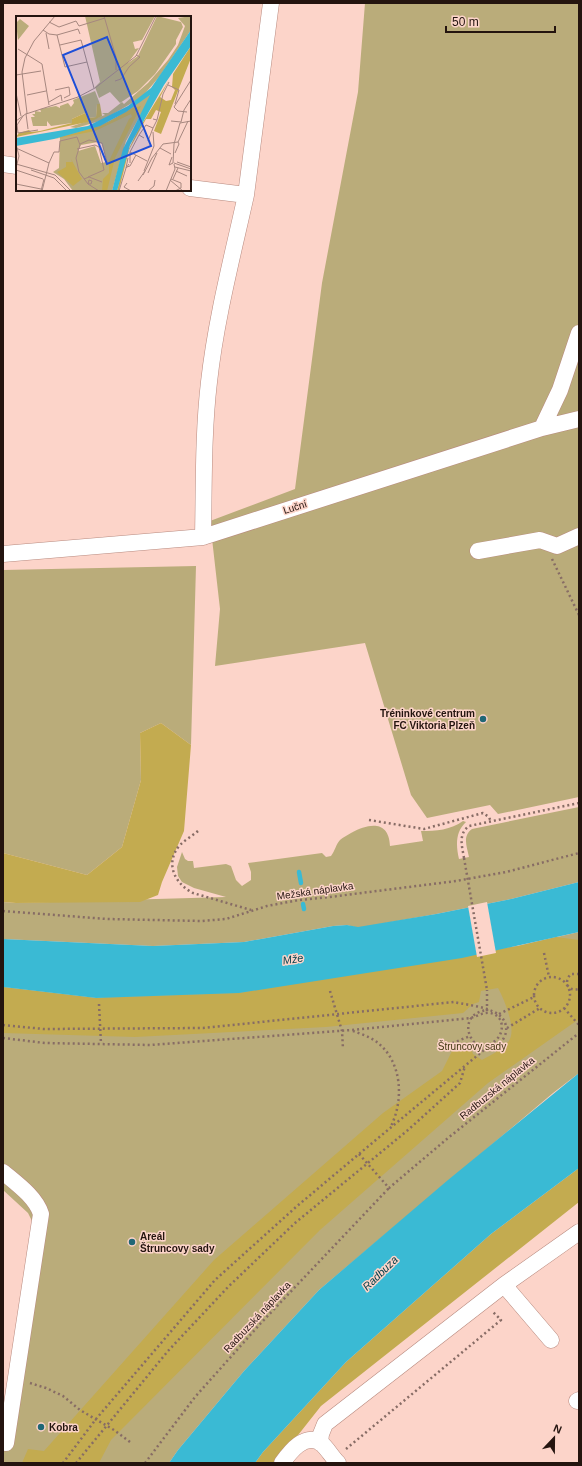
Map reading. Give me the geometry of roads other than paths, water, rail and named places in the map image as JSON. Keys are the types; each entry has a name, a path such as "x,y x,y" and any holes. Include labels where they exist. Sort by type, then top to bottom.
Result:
{"street":[{"path":"203,537 205,449 209,384 216,332 246,196 271,3"},
{"path":"3,164 16,166"},
{"path":"191,188 246,196"},
{"path":"542,428 560,390 579,333"},
{"name":"Luční","path":"3,554 203,537 542,428 579,419"},
{"path":"478,551 540,540 557,546 579,536"},
{"path":"6,1443 41,1214 39,1207 7,1181"},
{"path":"320,1443 320,1434 324,1424 504,1285 579,1232"},
{"path":"504,1285 551,1340"},
{"path":"282,1463 290,1452 301,1443 310,1440 320,1443 336,1461"}],"water":[{"name":"Mže","path":"579,882 579,932 462,958 239,993 96,998 3,987 3,939 153,946 244,942 333,926 347,925 358,927 436,914 511,899"},
{"name":"Radbuza","path":"579,1073 579,1168 491,1234 346,1362 263,1452 255,1463 169,1463 178,1450 244,1371 319,1290 448,1180"}],"waterway":[{"path":"299,872 301,883"},
{"path":"303,904 304,909"}],"place":[{"name":"Tréninkové centrum FC Viktoria Plzeň","path":"483,719"},
{"name":"Areál Štruncovy sady","path":"132,1242"},
{"name":"Kobra","path":"41,1427"}],"park label":[{"name":"Štruncovy sady","path":"472,1046"}]}
